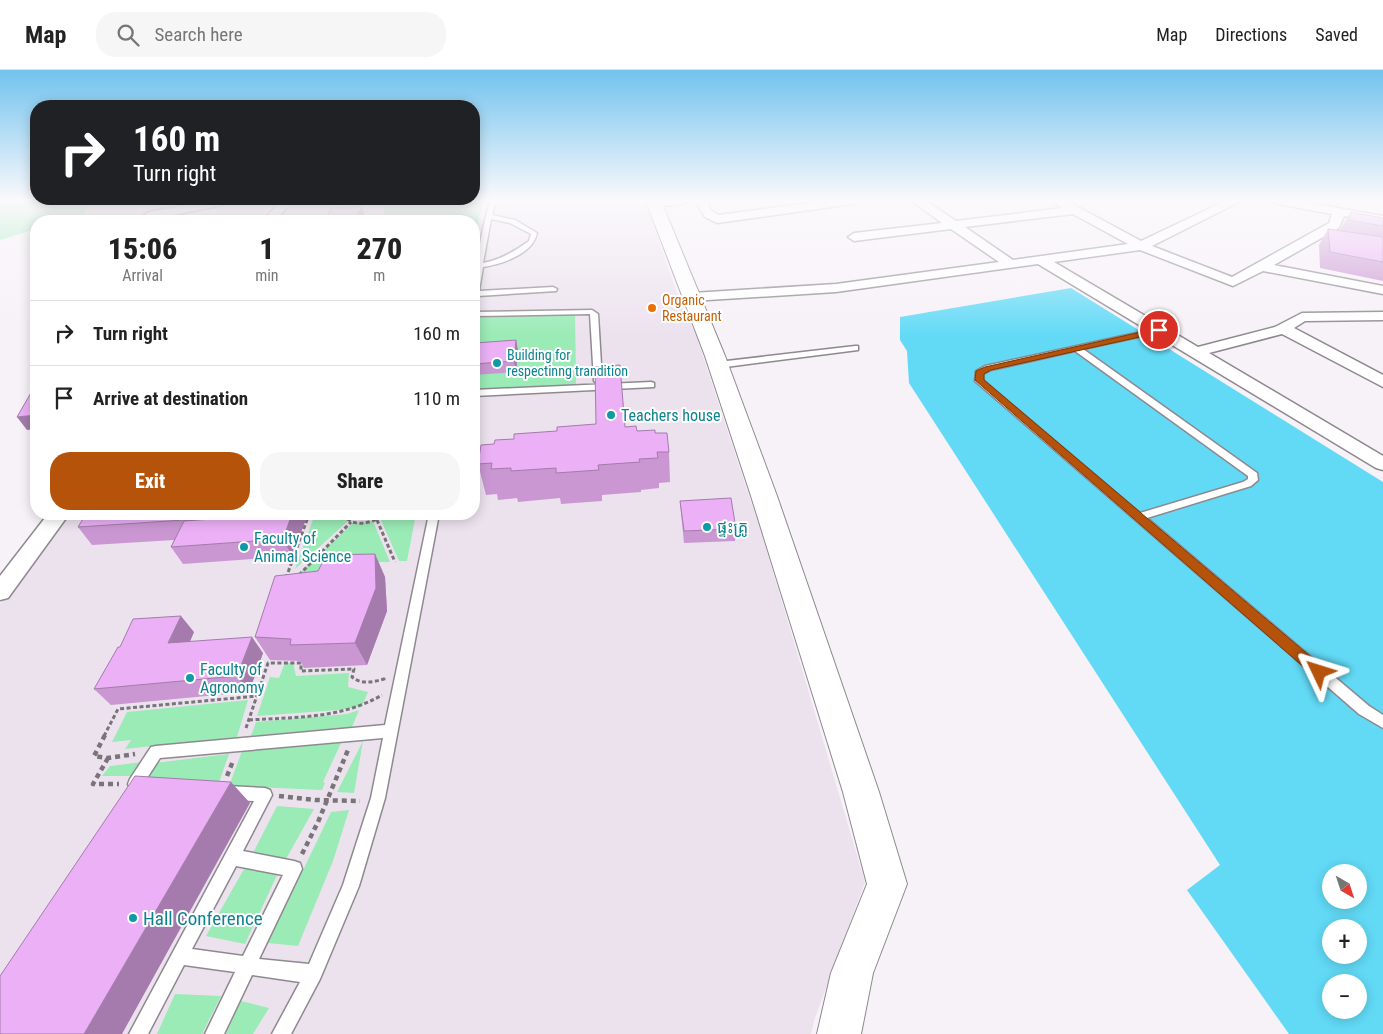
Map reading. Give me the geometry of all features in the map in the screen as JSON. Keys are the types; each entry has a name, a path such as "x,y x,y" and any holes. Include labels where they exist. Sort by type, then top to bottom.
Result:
{"street":[{"path":"676,246 692,297 767,505 861,792 887,884 852,973 839,1034"},
{"path":"986,246 1011,264"},
{"path":"692,297 836,288 1141,246 1233,282 1298,246"},
{"path":"1042,260 1383,464"},
{"path":"1261,266 1383,290"},
{"path":"1196,352 1282,328 1302,317 1380,317"},
{"path":"1282,328 1383,382"},
{"path":"0,592 54,520"}],"lane":[{"path":"480,270 483,246"},
{"path":"481,265 493,263 511,256 526,246"},
{"path":"480,296 553,289"},
{"path":"480,314 592,312 594,314 599,388"},
{"path":"1159,330 988,368 979,373 979,380 1364,710 1383,722"},
{"path":"718,365 855,348"},
{"path":"1077,348 1253,475 1253,480 1247,484 1139,518"},
{"path":"480,393 651,385"},
{"path":"281,1034 314,973 351,886 378,798 385,732 433,520"},
{"path":"152,786 134,784 156,752 385,732"},
{"path":"138,1034 265,795 216,792"},
{"path":"214,1034 294,869 232,857"},
{"path":"179,956 314,973"}],"path":[{"path":"284,583 307,520"},
{"path":"296,578 351,522 363,523 377,520 394,562"},
{"path":"216,792 239,745 268,663 301,663 301,671 354,669 352,677 354,680 362,682 384,679 383,694"},
{"path":"249,720 347,712 365,705 387,691 385,732"},
{"path":"156,752 108,758 94,756 118,709 257,696"},
{"path":"294,869 327,800 354,734"},
{"path":"108,758 92,784 134,784"},
{"path":"265,795 365,801 362,809"}],"shaded area":[{"path":"480,246 661,246 682,307 695,332 764,541 865,882 814,1021 811,1034 0,1034 0,604 60,520 480,520"}],"green space":[{"path":"575,312 576,385 480,392 480,317"},
{"path":"313,520 347,520 348,521 295,569"},
{"path":"381,520 415,520 407,561 399,561"},
{"path":"373,521 390,562 379,562 292,580 353,523"},
{"path":"285,663 293,663 296,676 349,673 348,687 368,692 362,706 338,710 257,716 270,677 279,678"},
{"path":"248,700 237,737 125,749 131,740 112,742 127,712"},
{"path":"359,710 352,727 251,736 256,722 347,714"},
{"path":"363,741 354,793 337,792"},
{"path":"341,743 323,782 325,783 322,790 229,786 242,751"},
{"path":"229,754 218,785 144,777 154,763"},
{"path":"143,762 133,776 102,776 110,766"},
{"path":"277,806 314,809 286,859 252,855"},
{"path":"349,810 333,861 298,946 268,943 331,812"},
{"path":"244,869 278,873 245,944 206,936"},
{"path":"175,994 221,996 202,1034 157,1034"},
{"path":"241,1001 269,1008 253,1034 226,1034"}],"water":[{"path":"1071,288 1383,482 1383,1034 1289,1034 1187,890 1220,865 909,383 907,351 900,340 900,317"}],"building":[{"path":"1329,246 1383,246 1383,262 1330,252"},
{"path":"516,340 514,361 480,364 480,343"},
{"path":"620,365 625,427 636,426 637,431 655,430 655,433 667,433 669,452 657,452 658,458 639,459 640,462 598,465 599,470 556,473 556,468 511,471 511,468 491,469 492,463 480,464 481,445 494,444 495,440 514,439 514,434 557,431 557,427 596,424 595,367"},
{"path":"30,394 30,416 17,417"},
{"path":"731,498 736,529 684,531 680,501"},
{"path":"82,520 184,520 78,527"},
{"path":"290,520 283,539 171,547 184,521"},
{"path":"375,554 376,588 355,643 290,645 291,639 255,637 275,576 318,571 326,555"},
{"path":"181,616 168,643 252,637 237,676 94,689 118,647 120,647 133,619"},
{"name":"Hall Conference","path":"135,776 231,782 84,1034 0,1034 0,976"}],"place":[{"name":"Organic Restaurant","path":"652,308"},
{"name":"Building for respectinng trandition","path":"497,363"},
{"name":"Teachers house","path":"611,415"},
{"name":"ផ្ទះគ្រូ","path":"707,527"},
{"name":"Faculty of Animal Science","path":"244,547"},
{"name":"Faculty of Agronomy","path":"190,678"},
{"name":"Hall Conference","path":"133,918"}],"route":[{"path":"1159,330 988,368 979,373 979,380 1319,672"}]}
